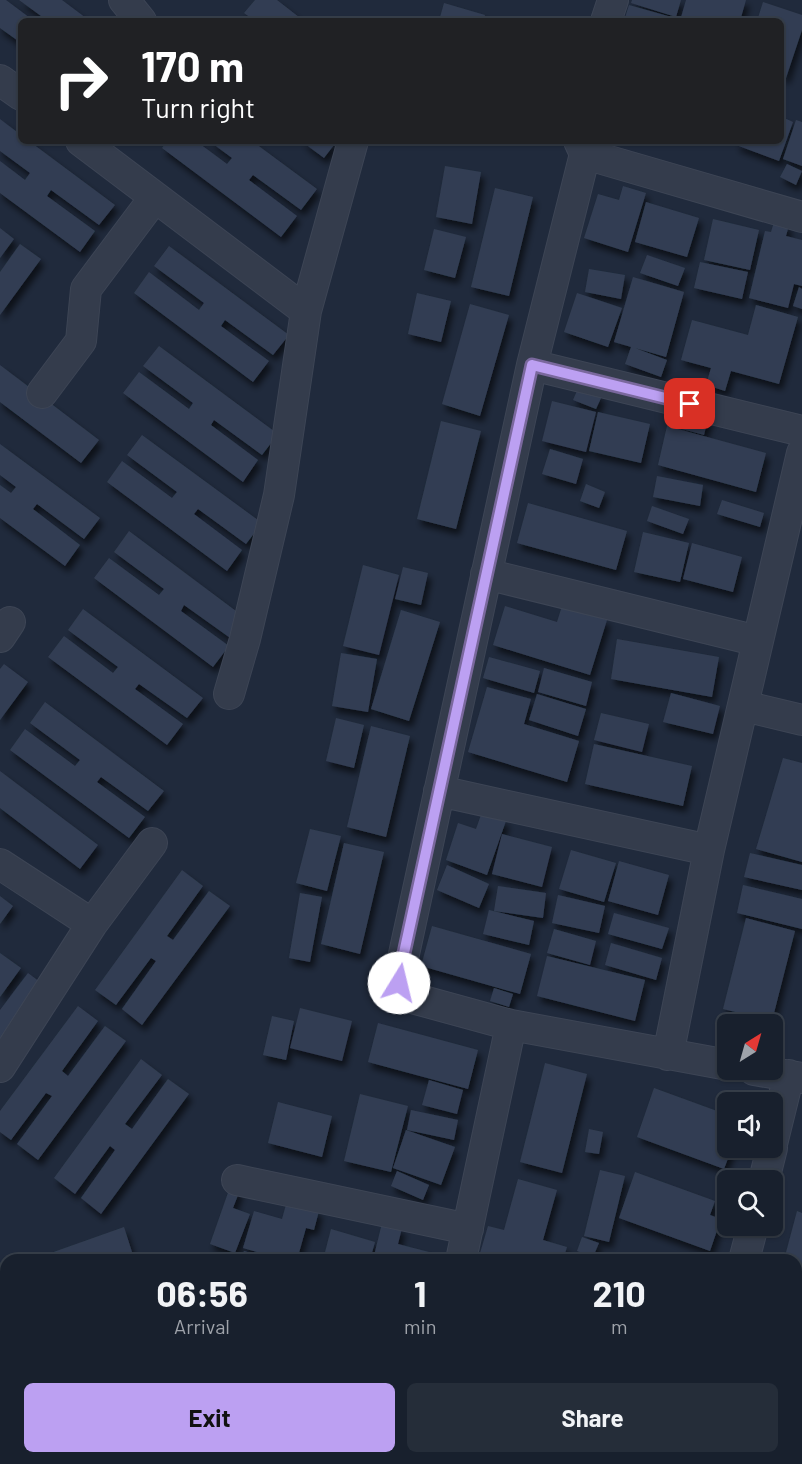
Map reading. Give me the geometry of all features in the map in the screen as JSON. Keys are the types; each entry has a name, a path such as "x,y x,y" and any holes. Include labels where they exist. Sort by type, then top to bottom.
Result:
{"street":[{"path":"124,0 139,18"},
{"path":"607,18 613,0"},
{"path":"0,80 18,93"},
{"path":"92,144 116,151 155,197 306,311"},
{"path":"229,694 245,639 279,495 306,311 352,144"},
{"path":"717,1063 511,1024 412,998 406,994 399,983 399,976 532,365 582,148 802,217"},
{"path":"42,393 81,341 86,289 155,197"},
{"path":"532,365 802,431"},
{"path":"669,1055 709,850 802,453"},
{"path":"486,574 758,641"},
{"path":"744,706 802,720"},
{"path":"439,791 709,850"},
{"path":"0,1067 92,924 152,843"},
{"path":"0,864 92,924"},
{"path":"462,1254 511,1024"},
{"path":"783,1114 796,1077"},
{"path":"237,1180 468,1229"},
{"path":"746,1254 750,1236"}],"building":[{"path":"0,0 6,0 30,18 18,18 18,41 0,28"},
{"path":"19,0 62,0 86,18 39,18 41,16"},
{"path":"255,0 277,0 300,18 251,18 244,13"},
{"path":"632,0 681,0 676,17 631,3"},
{"path":"686,0 746,0 741,18 681,18"},
{"path":"763,2 802,15 802,30 786,78 784,78 784,18 758,18"},
{"path":"444,3 485,15 484,18 440,18"},
{"path":"629,5 675,18 625,18"},
{"path":"784,118 793,122 779,161 736,145 784,144"},
{"path":"0,119 18,133 18,144 33,144 115,205 99,225 51,190 47,196 95,231 80,252 0,193 0,161 25,180 30,173 0,151"},
{"path":"796,120 802,122 802,166 783,159"},
{"path":"165,144 200,144 227,164 232,158 213,144 256,144 317,189 301,210 253,175 249,180 297,216 281,237 162,148"},
{"path":"305,144 335,144 324,158"},
{"path":"787,164 802,171 796,185 780,177"},
{"path":"445,166 481,172 472,224 436,217"},
{"path":"623,186 646,193 628,252 584,238 598,194 619,200"},
{"path":"495,188 533,197 509,296 471,287"},
{"path":"646,202 699,218 687,257 635,242"},
{"path":"713,219 759,230 750,270 704,260"},
{"path":"774,222 789,225 786,236 802,240 802,286 794,284 788,308 749,298 765,231 771,232"},
{"path":"0,228 14,239 0,258"},
{"path":"434,229 466,237 455,278 424,270"},
{"path":"20,244 41,259 0,315 0,272"},
{"path":"169,246 289,335 273,355 225,320 221,326 269,361 253,382 134,293 149,272 199,310 204,303 154,266"},
{"path":"647,255 685,268 678,286 640,273"},
{"path":"700,262 748,272 742,299 694,288"},
{"path":"589,269 625,275 621,299 585,292"},
{"path":"633,277 684,292 666,357 635,348 667,360 661,377 625,364 631,347 614,342"},
{"path":"799,287 802,289 802,309 793,306"},
{"path":"417,293 451,301 441,342 408,334"},
{"path":"577,293 622,308 608,347 564,332"},
{"path":"470,304 509,315 480,416 442,404"},
{"path":"756,305 798,317 779,384 731,371 725,391 706,385 711,368 681,360 692,320 748,335"},
{"path":"159,346 278,434 262,455 214,420 211,425 258,460 243,482 123,393 139,372 189,409 193,403 143,366"},
{"path":"0,365 99,440 81,463 0,402"},
{"path":"579,386 602,396 596,409 573,400"},
{"path":"552,401 596,412 586,452 542,441"},
{"path":"598,412 650,424 641,463 589,451"},
{"path":"685,413 708,419 704,435 682,429"},
{"path":"441,421 481,431 456,529 417,519"},
{"path":"667,426 766,453 756,492 658,465"},
{"path":"142,435 262,523 246,544 198,509 194,514 242,550 227,571 107,482 122,461 172,498 177,492 127,455"},
{"path":"0,444 100,518 84,539 37,504 33,509 80,545 65,566 0,518 0,485 11,493 16,487 0,475"},
{"path":"550,449 583,459 576,484 542,474"},
{"path":"657,476 703,485 700,506 653,497"},
{"path":"586,484 605,492 599,508 580,501"},
{"path":"722,500 764,513 760,527 717,514"},
{"path":"528,503 627,531 616,570 517,543"},
{"path":"652,506 689,519 683,534 647,521"},
{"path":"129,531 248,620 233,640 184,605 181,611 229,646 213,667 94,578 109,558 159,595 164,589 114,552"},
{"path":"643,532 689,543 680,582 634,572"},
{"path":"692,543 742,557 733,592 683,579"},
{"path":"363,565 399,575 379,655 343,646"},
{"path":"403,567 428,573 421,605 395,599"},
{"path":"505,606 557,622 562,606 607,620 590,675 493,645"},
{"path":"83,609 203,698 187,718 139,684 135,689 183,724 167,745 48,657 64,636 113,673 118,667 68,630"},
{"path":"401,610 440,622 409,721 371,709"},
{"path":"617,639 719,657 712,697 611,679"},
{"path":"341,653 377,659 368,712 332,706"},
{"path":"489,657 540,671 534,693 483,678"},
{"path":"4,664 28,682 0,720 0,669"},
{"path":"544,668 592,682 586,706 538,692"},
{"path":"487,687 531,699 524,724 579,741 567,782 468,752"},
{"path":"671,693 720,706 713,734 663,722"},
{"path":"537,694 586,709 578,736 529,720"},
{"path":"45,702 164,791 148,811 101,777 97,782 145,817 129,838 10,750 25,729 75,766 80,760 30,723"},
{"path":"601,713 649,724 642,752 594,740"},
{"path":"336,718 364,725 354,768 326,761"},
{"path":"371,726 410,736 386,837 347,827"},
{"path":"594,744 692,766 683,806 585,784"},
{"path":"783,758 802,763 802,862 756,849"},
{"path":"0,771 98,845 80,869 0,808"},
{"path":"482,812 506,821 487,875 446,860 458,823 476,829"},
{"path":"310,829 341,836 327,891 296,883"},
{"path":"502,834 552,847 542,887 492,874"},
{"path":"344,843 384,852 360,954 321,944"},
{"path":"571,850 616,863 604,902 559,889"},
{"path":"750,853 802,865 802,890 744,877"},
{"path":"619,861 669,875 658,915 608,901"},
{"path":"447,865 489,884 479,908 437,890"},
{"path":"182,870 203,886 167,936 173,940 209,891 230,906 142,1025 122,1009 156,961 151,958 116,1005 95,990"},
{"path":"743,885 802,899 802,929 737,913"},
{"path":"498,886 546,893 543,918 494,911"},
{"path":"300,893 322,897 310,962 289,958"},
{"path":"558,895 605,906 599,933 552,923"},
{"path":"0,896 13,906 0,924"},
{"path":"489,910 534,921 529,945 483,934"},
{"path":"614,913 669,928 662,949 608,934"},
{"path":"746,918 795,931 774,1014 743,1014 723,1009"},
{"path":"432,926 531,954 520,994 421,966"},
{"path":"554,929 596,941 590,965 547,953"},
{"path":"611,943 662,958 656,980 605,965"},
{"path":"0,953 21,968 0,997"},
{"path":"547,956 645,980 635,1021 537,996"},
{"path":"28,973 48,988 0,1053 0,1010"},
{"path":"494,988 513,994 509,1007 490,1001"},
{"path":"78,1006 98,1021 62,1071 68,1076 105,1026 126,1041 38,1160 17,1144 52,1096 46,1093 11,1140 0,1132 0,1111"},
{"path":"300,1008 352,1021 342,1061 290,1048"},
{"path":"272,1016 294,1021 286,1060 263,1055"},
{"path":"378,1023 478,1050 468,1089 368,1062"},
{"path":"141,1059 162,1075 125,1124 132,1129 168,1079 189,1094 101,1214 81,1198 115,1150 110,1146 75,1194 54,1178"},
{"path":"545,1063 587,1074 562,1173 520,1162"},
{"path":"429,1080 463,1090 457,1114 422,1105"},
{"path":"654,1088 717,1111 717,1158 728,1158 724,1169 637,1137"},
{"path":"360,1094 408,1106 391,1172 344,1161"},
{"path":"278,1102 332,1116 322,1157 268,1143"},
{"path":"411,1110 458,1120 454,1140 407,1130"},
{"path":"589,1129 603,1132 599,1154 585,1152"},
{"path":"406,1130 455,1147 441,1185 393,1168"},
{"path":"600,1170 625,1176 609,1242 584,1236"},
{"path":"397,1171 429,1185 423,1200 391,1186"},
{"path":"635,1172 715,1201 710,1215 717,1218 717,1231 710,1251 619,1218"},
{"path":"518,1179 557,1190 543,1240 567,1247 565,1254 480,1254 488,1226 504,1230"},
{"path":"230,1187 240,1190 233,1208 250,1214 235,1253 210,1244"},
{"path":"287,1201 319,1211 314,1230 306,1228 299,1254 264,1254 243,1248 254,1211 282,1219"},
{"path":"797,1211 802,1213 802,1254 786,1254"},
{"path":"382,1223 402,1228 398,1244 429,1252 428,1254 374,1254"},
{"path":"124,1227 132,1252 126,1254 48,1254"},
{"path":"331,1229 375,1242 372,1254 325,1254"},
{"path":"582,1237 599,1243 594,1254 577,1251"}],"route":[{"path":"399,983 532,365 690,404"}]}
